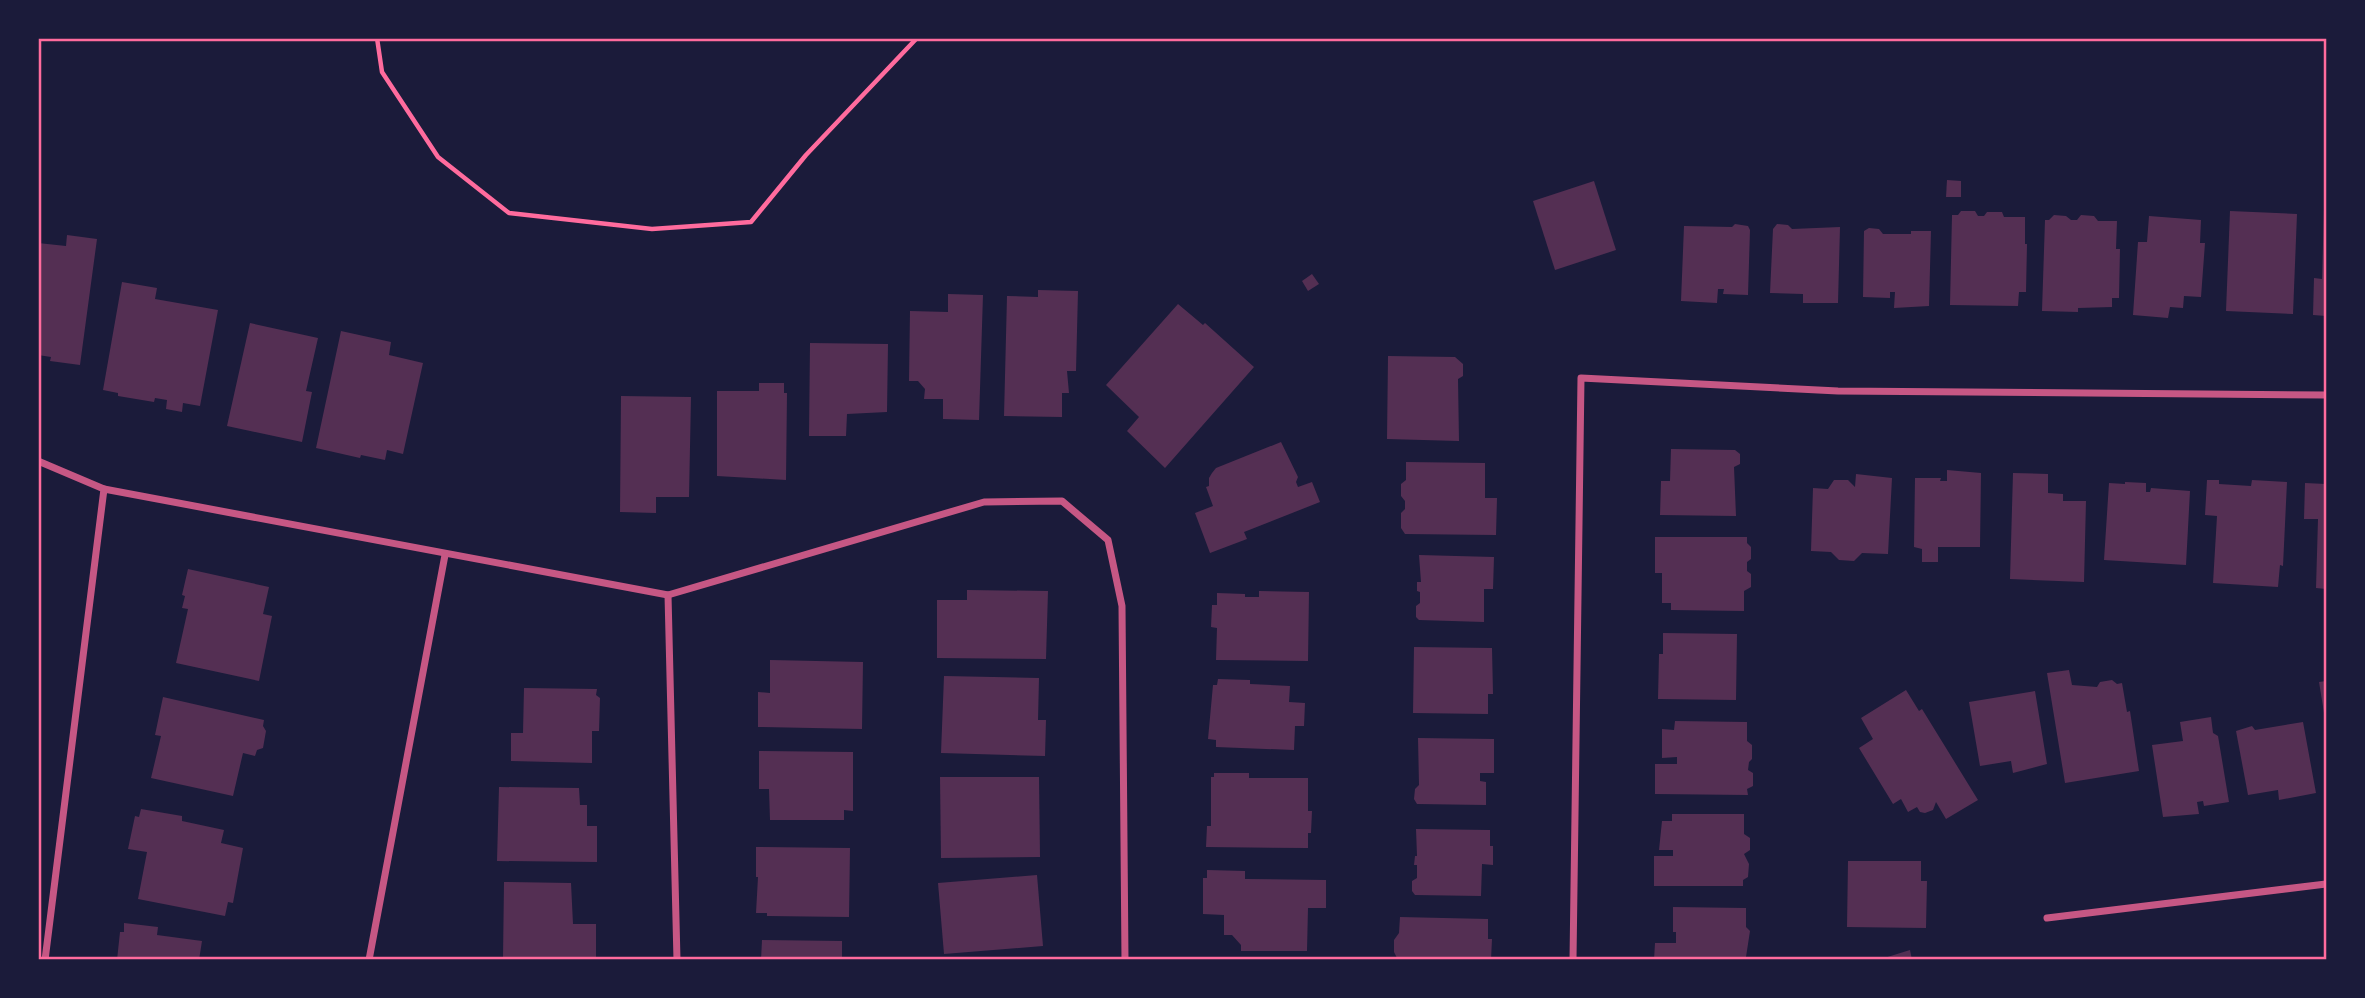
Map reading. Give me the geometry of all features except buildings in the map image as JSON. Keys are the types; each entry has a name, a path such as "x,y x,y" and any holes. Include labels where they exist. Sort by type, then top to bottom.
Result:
{"street":[{"path":"1573,960 1581,378 1838,391 2326,395"},
{"path":"38,461 104,489 668,595 984,502 1062,501 1108,540 1122,606 1125,960"},
{"path":"45,960 104,489"},
{"path":"369,960 445,555"},
{"path":"668,595 677,960"},
{"path":"2047,918 2326,884"}],"path":[{"path":"377,38 382,72 438,157 509,213 652,229 751,222 806,155 917,38"}]}
